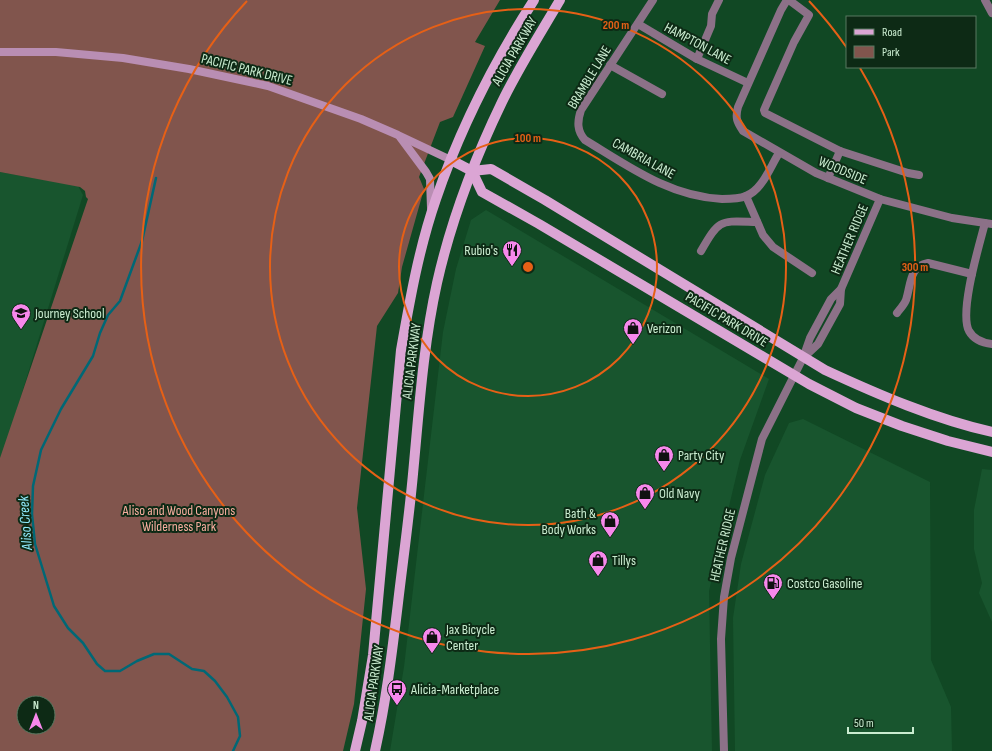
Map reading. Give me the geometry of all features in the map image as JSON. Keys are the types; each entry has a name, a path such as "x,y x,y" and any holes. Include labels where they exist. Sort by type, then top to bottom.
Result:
{"main road":[{"name":"ALICIA PARKWAY","path":"355,751 362,721 373,655 401,350 417,267 432,212 451,160 478,98 518,25 534,0"},
{"name":"ALICIA PARKWAY","path":"375,751 381,724 392,649 412,488 425,355 432,306 449,238 482,145 502,101 560,0"},
{"name":"PACIFIC PARK DRIVE","path":"0,52 56,52 123,58 228,77 268,86 354,116 398,135 472,171 491,169 545,200 803,358 826,370 865,389 942,418 992,432"},
{"path":"398,135 430,179 432,212"},
{"name":"PACIFIC PARK DRIVE","path":"472,171 482,192 539,224 794,375 840,400 884,419 942,439 992,452"}],"street":[{"name":"BRAMBLE LANE","path":"578,129 578,119 581,110 653,0"},
{"path":"697,59 711,26 712,14 719,0"},
{"path":"788,0 809,15 794,42 764,110 765,114 840,151 908,173 919,175"},
{"name":"WOODSIDE","path":"788,0 781,10 738,108 736,116 737,123 743,131 779,153 828,178 880,199 952,218 988,224"},
{"path":"985,0 992,13"},
{"name":"HAMPTON LANE","path":"638,24 697,59 748,83"},
{"path":"610,64 662,94"},
{"name":"CAMBRIA LANE","path":"578,129 581,136 585,140 647,177 670,188 693,195 716,198 733,199 746,196"},
{"path":"828,178 840,151"},
{"path":"779,153 761,184 746,196 763,235 773,247 812,272"},
{"name":"HEATHER RIDGE","path":"724,751 721,639 724,597 731,558 762,439 803,358 810,338 831,299 841,289 880,199"},
{"path":"701,251 712,233 724,222 757,222"},
{"path":"988,224 969,286 966,322 969,332 976,340 992,344"},
{"path":"897,313 905,302 916,269 921,264 928,263 972,274"}],"shaded area":[{"name":"Journey School","path":"0,172 78,186 83,195 0,464"},
{"path":"486,210 769,379 740,460 709,591 712,751 390,751 404,667 443,332 456,269 471,220"},
{"path":"803,419 930,482 931,660 951,707 952,751 735,751 733,618 741,564 765,475 789,423"},
{"path":"982,469 992,470 992,622 979,593 982,583 974,549 974,510"}],"green space":[{"name":"Aliso and Wood Canyons Wilderness Park","path":"0,0 500,0 475,42 485,46 453,117 440,122 419,177 424,189 402,267 398,293 377,326 357,508 366,589 354,704 343,751 0,751 0,458 88,199 85,191 80,187 0,172"}],"waterway":[{"name":"Aliso Creek","path":"156,178 142,241 120,301 108,315 100,333 93,356 61,409 41,450 33,486 32,514 35,544 54,606 68,628 83,643 97,664 105,671 120,671 137,661 154,654 169,654 192,669 204,671 215,681 227,697 238,717 240,736 233,751"}],"place":[{"name":"Rubio's","path":"512,267"},
{"name":"Journey School","path":"21,330"},
{"name":"Verizon","path":"633,345"},
{"name":"Party City","path":"664,472"},
{"name":"Old Navy","path":"645,510"},
{"name":"Bath & Body Works","path":"610,538"},
{"name":"Tillys","path":"598,577"},
{"name":"Costco Gasoline","path":"773,600"},
{"name":"Jax Bicycle Center","path":"432,654"},
{"name":"Alicia-Marketplace","path":"397,706"}]}
